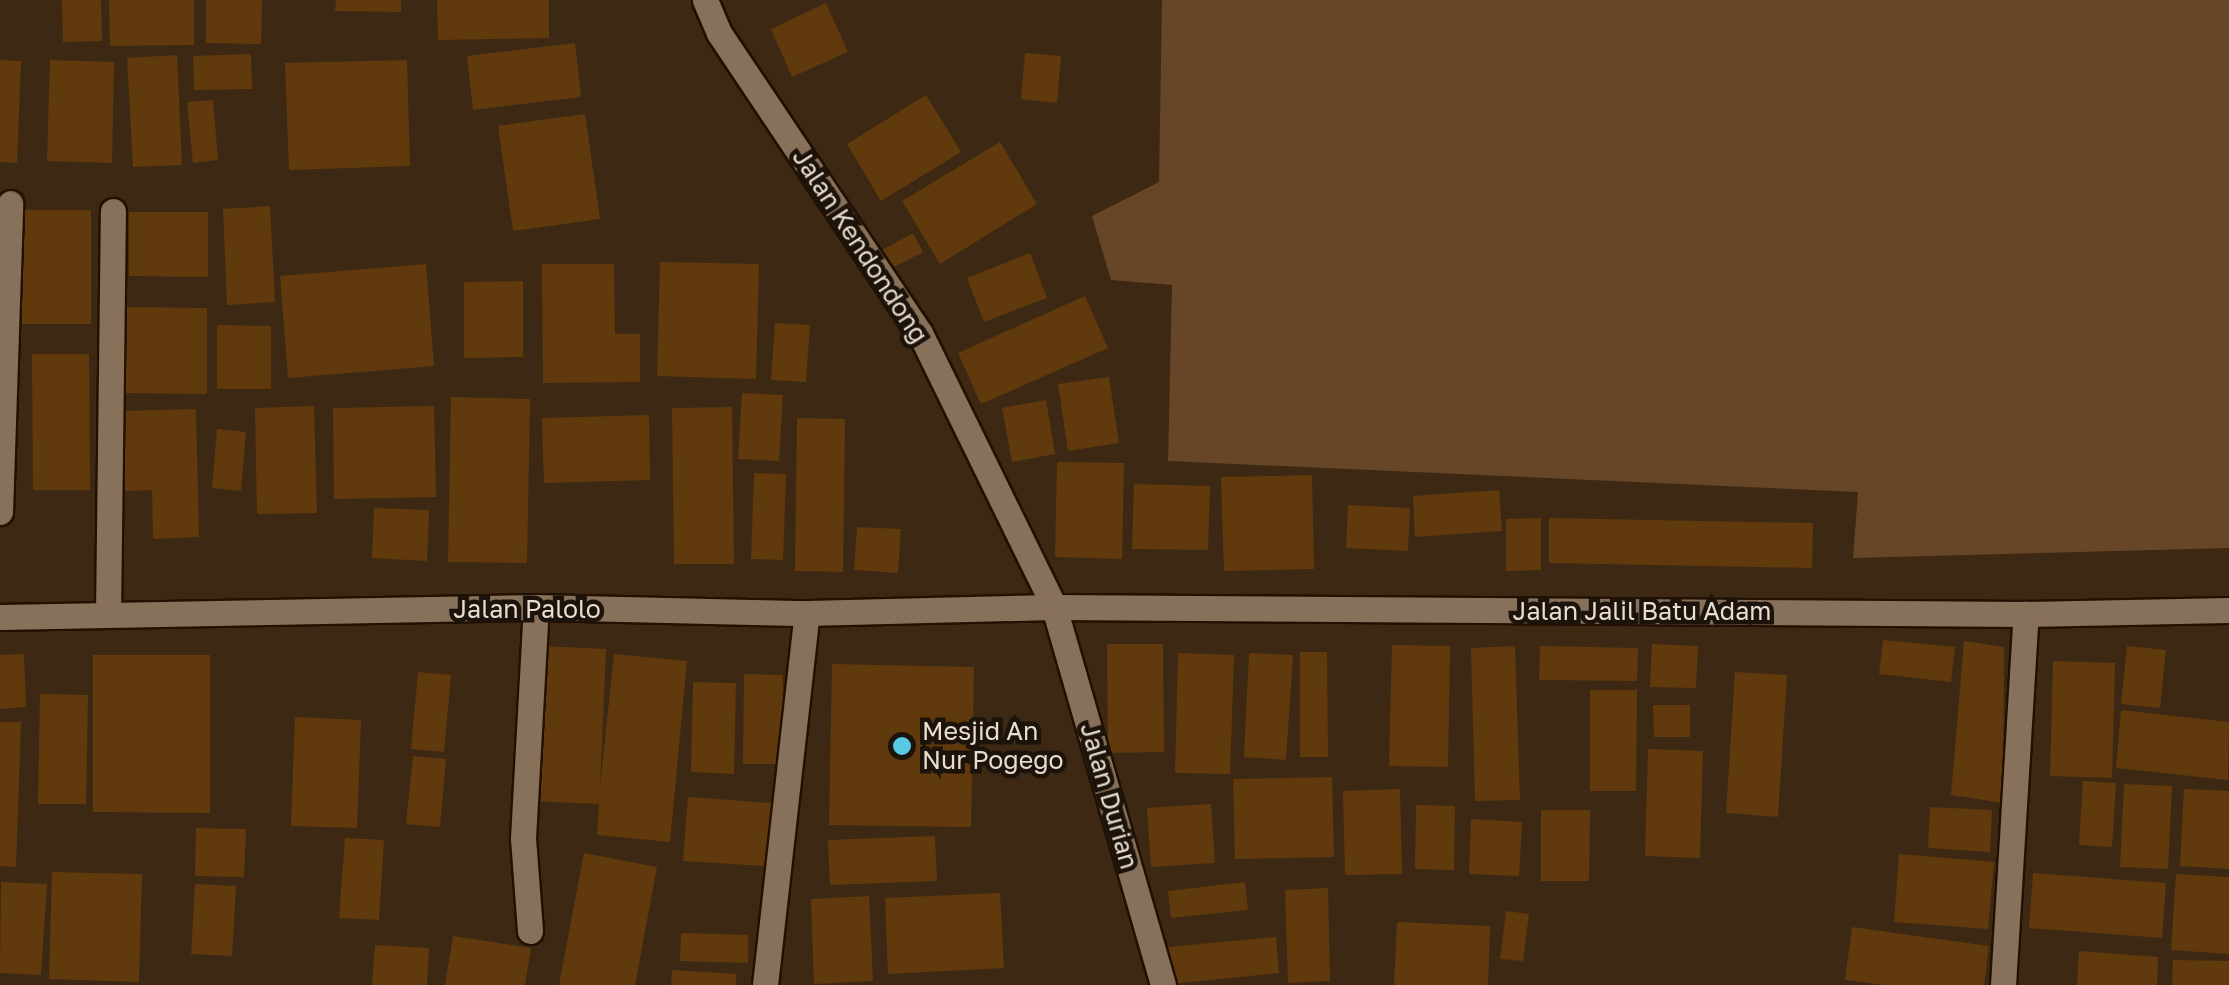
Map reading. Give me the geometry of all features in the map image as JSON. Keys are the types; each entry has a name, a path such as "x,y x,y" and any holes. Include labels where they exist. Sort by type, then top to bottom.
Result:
{"street":[{"name":"Jalan Kendondong","path":"705,0 720,33 920,332 1054,608"},
{"path":"0,512 10,203"},
{"path":"108,615 113,210"},
{"name":"Jalan Palolo","path":"0,617 536,607 806,613 1054,608"},
{"path":"530,931 524,838 536,607"},
{"name":"Jalan Jalil Batu Adam","path":"1054,608 2026,614 2229,610"},
{"name":"Jalan Durian","path":"1054,608 1163,985"},
{"path":"765,985 806,613"},
{"path":"2003,985 2026,614"}],"shaded area":[{"path":"1162,0 2229,0 2229,548 1853,558 1858,492 1168,461 1172,285 1111,280 1092,216 1159,182"}],"building":[{"path":"62,0 101,0 102,41 63,42"},
{"path":"109,0 194,0 194,45 110,46"},
{"path":"206,0 262,0 261,44 206,43"},
{"path":"336,0 401,0 401,12 335,11"},
{"path":"437,0 549,0 549,38 438,40"},
{"path":"826,3 848,52 792,77 771,29"},
{"path":"575,43 581,97 473,110 467,56"},
{"path":"1025,53 1061,56 1057,103 1021,99"},
{"path":"251,54 252,89 194,90 193,56"},
{"path":"177,55 182,165 133,167 127,58"},
{"path":"0,60 21,61 17,163 0,162"},
{"path":"50,60 114,62 112,163 47,161"},
{"path":"407,60 410,166 289,170 285,63"},
{"path":"926,95 961,152 881,201 847,144"},
{"path":"213,100 218,160 193,163 187,102"},
{"path":"585,114 600,219 513,231 498,126"},
{"path":"1000,142 1037,204 940,264 902,201"},
{"path":"270,206 275,302 227,305 223,209"},
{"path":"16,210 91,210 91,324 16,324"},
{"path":"129,212 208,212 208,277 129,276"},
{"path":"913,233 923,252 892,268 882,250"},
{"path":"1030,253 1047,298 984,322 967,278"},
{"path":"660,262 759,264 756,379 657,376"},
{"path":"426,264 434,366 288,378 280,276"},
{"path":"542,264 614,264 615,334 640,334 640,382 543,383"},
{"path":"523,281 523,357 464,358 464,282"},
{"path":"1085,296 1108,348 981,404 958,353"},
{"path":"123,307 207,308 207,394 123,393"},
{"path":"775,323 810,325 806,382 771,380"},
{"path":"217,325 271,326 271,389 217,389"},
{"path":"32,354 89,354 90,490 33,490"},
{"path":"1109,377 1119,443 1068,451 1058,384"},
{"path":"742,393 783,395 779,461 738,459"},
{"path":"451,397 530,399 527,563 448,562"},
{"path":"1046,400 1055,454 1012,462 1002,408"},
{"path":"314,406 317,513 257,514 255,408"},
{"path":"434,406 436,497 334,499 333,408"},
{"path":"732,407 734,564 674,564 672,408"},
{"path":"196,409 199,537 153,539 152,490 122,491 120,411"},
{"path":"649,415 650,480 544,483 542,418"},
{"path":"797,418 845,419 843,572 795,571"},
{"path":"217,429 246,432 241,491 212,488"},
{"path":"1057,462 1124,463 1122,559 1055,557"},
{"path":"754,473 786,474 783,560 751,559"},
{"path":"1312,475 1314,569 1224,571 1221,477"},
{"path":"1134,484 1210,486 1208,550 1132,549"},
{"path":"1499,490 1502,531 1415,537 1413,496"},
{"path":"1348,505 1410,508 1408,551 1346,548"},
{"path":"374,508 429,510 427,561 372,558"},
{"path":"1541,518 1541,570 1506,571 1506,519"},
{"path":"1549,518 1813,523 1812,568 1549,563"},
{"path":"857,527 901,529 898,573 854,570"},
{"path":"1883,640 1955,647 1951,682 1879,674"},
{"path":"1964,641 2004,647 2003,803 1951,795"},
{"path":"1107,644 1163,644 1164,752 1108,753"},
{"path":"1652,644 1698,646 1696,688 1650,687"},
{"path":"1392,645 1450,646 1448,767 1389,766"},
{"path":"540,646 606,649 600,787 614,654 687,661 670,842 597,835 599,804 533,801"},
{"path":"1515,646 1520,800 1475,801 1471,648"},
{"path":"1540,646 1638,648 1637,681 1539,680"},
{"path":"2127,646 2166,650 2160,708 2121,704"},
{"path":"1300,652 1327,652 1328,757 1300,757"},
{"path":"1178,653 1234,655 1230,774 1175,773"},
{"path":"1249,653 1293,655 1286,760 1244,757"},
{"path":"24,654 26,707 0,709 0,655"},
{"path":"93,655 210,655 210,813 93,812"},
{"path":"2053,661 2115,663 2112,778 2050,776"},
{"name":"Mesjid An Nur Pogego","path":"832,664 974,667 971,827 829,825"},
{"path":"418,672 451,675 444,752 411,749"},
{"path":"1735,672 1787,675 1778,817 1726,813"},
{"path":"744,674 783,675 782,764 743,764"},
{"path":"693,682 736,683 734,774 691,772"},
{"path":"1590,690 1637,690 1636,791 1590,791"},
{"path":"40,694 88,695 86,804 38,804"},
{"path":"1653,705 1690,705 1690,737 1654,737"},
{"path":"2121,710 2229,722 2228,780 2116,768"},
{"path":"295,717 361,720 357,828 291,826"},
{"path":"0,722 21,722 16,867 0,866"},
{"path":"1648,749 1703,751 1700,858 1645,856"},
{"path":"413,756 446,759 440,827 406,824"},
{"path":"1332,777 1334,857 1235,859 1233,779"},
{"path":"2083,781 2116,783 2112,847 2079,845"},
{"path":"2124,784 2172,786 2168,869 2120,867"},
{"path":"1400,789 1402,874 1345,875 1343,791"},
{"path":"2184,789 2229,791 2229,869 2180,866"},
{"path":"688,797 783,804 778,867 683,861"},
{"path":"1211,804 1215,863 1151,867 1147,808"},
{"path":"1416,805 1455,806 1454,870 1415,869"},
{"path":"1930,807 1992,810 1990,852 1928,848"},
{"path":"1541,810 1590,810 1589,881 1541,881"},
{"path":"1471,819 1522,822 1519,876 1469,874"},
{"path":"196,828 246,829 244,877 195,876"},
{"path":"935,836 937,881 830,885 828,840"},
{"path":"345,838 384,840 379,920 339,918"},
{"path":"584,853 657,867 635,985 559,985"},
{"path":"1899,854 1994,862 1988,929 1894,922"},
{"path":"52,872 142,874 139,982 49,979"},
{"path":"2033,873 2166,883 2162,938 2029,928"},
{"path":"2176,874 2229,877 2229,954 2171,950"},
{"path":"1,882 47,884 41,975 0,973"},
{"path":"1245,882 1248,910 1171,918 1168,891"},
{"path":"195,884 236,886 232,956 191,954"},
{"path":"1328,888 1330,981 1288,983 1285,890"},
{"path":"1000,893 1004,968 888,974 885,898"},
{"path":"869,896 873,981 814,984 811,899"},
{"path":"1506,911 1529,914 1523,961 1500,959"},
{"path":"1397,922 1490,926 1488,985 1394,985"},
{"path":"1852,927 1989,946 1984,985 1884,985 1845,980"},
{"path":"681,933 748,935 748,963 680,961"},
{"path":"453,936 531,948 525,985 445,985"},
{"path":"1276,937 1279,973 1170,984 1167,947"},
{"path":"375,945 429,948 427,985 372,985"},
{"path":"2079,951 2158,957 2157,985 2077,985"},
{"path":"2173,960 2229,961 2229,985 2172,985"},
{"path":"672,970 736,974 736,985 671,985"}],"place":[{"name":"Mesjid An Nur Pogego","path":"902,746"}]}
